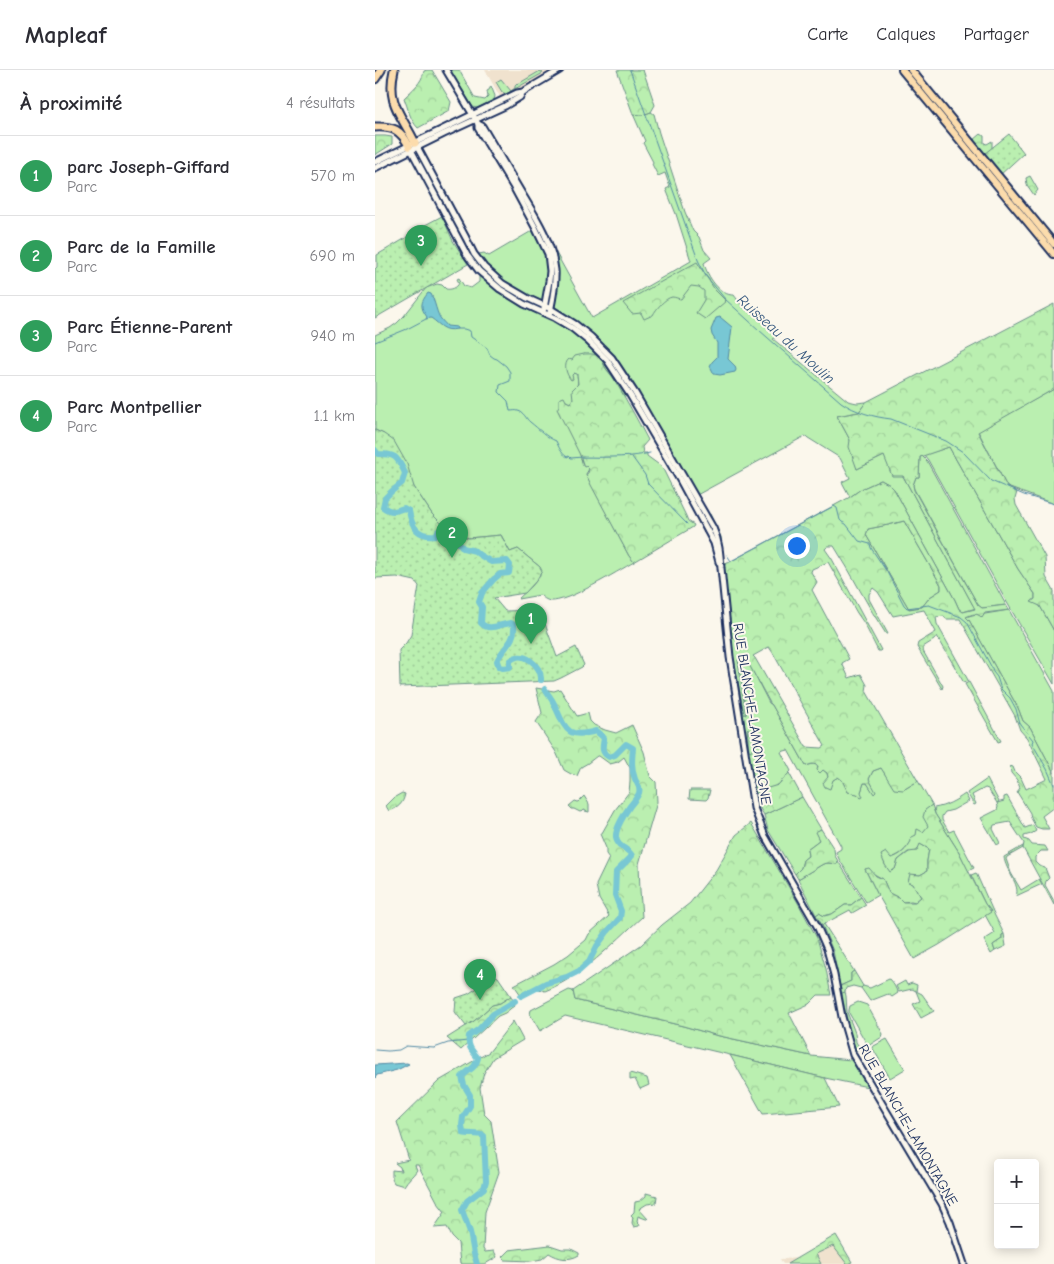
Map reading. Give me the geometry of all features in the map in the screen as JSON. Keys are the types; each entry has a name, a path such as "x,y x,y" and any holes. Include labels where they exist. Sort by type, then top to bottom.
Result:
{"highway":[{"path":"375,79 381,70"},
{"path":"393,70 391,87 393,103 413,147"},
{"path":"375,126 399,131 413,147"}],"main road":[{"path":"902,70 1054,254"},
{"path":"911,70 1054,244"}],"street":[{"path":"446,70 478,128 515,188 548,254 550,271 544,309"},
{"path":"375,168 445,128 475,120 517,93 523,92 560,70"},
{"path":"475,120 482,126 540,224 548,242 555,272 550,312"},
{"path":"375,162 413,147"},
{"name":"RUE BLANCHE-LAMONTAGNE","path":"413,147 474,254 484,267 503,284 544,309 575,324 612,358 635,393 713,528 720,553 732,667 756,814 765,836 817,926 827,949 834,974 842,1018 853,1055 942,1204 964,1264"}],"shaded area":[{"path":"485,70 560,70 503,102"},
{"path":"837,1236 852,1264 783,1264 780,1259 800,1258"}],"green space":[{"path":"432,70 451,102 449,111 418,128 411,118 404,98 416,86 424,71"},
{"path":"450,70 459,70 475,98 485,100 488,97 487,91 491,86 495,96 494,100 477,108 473,107"},
{"path":"617,70 643,70 655,105 651,112 642,115 633,114"},
{"path":"540,71 543,73 506,94 502,92 496,82 501,79 511,91 517,83"},
{"path":"651,112 654,114 685,212 693,231 699,237 704,250 711,258 704,263 711,279 719,289 734,295 747,310 761,314 765,324 780,335 773,339 848,401 866,402 859,412 837,416 850,440 857,469 884,456 903,476 976,608 963,612 959,609 894,489 881,480 861,489 850,497 842,482 850,478 840,458 805,436 695,496 635,393 624,397 599,357 584,354 572,375 574,373 577,375 578,382 575,393 570,403 566,401 583,466 589,469 586,474 629,556 634,562 592,586 568,597 550,601 540,595 518,599 540,576 540,567 518,549 510,552 501,535 468,538 444,526 432,514 414,487 384,434 375,430 375,335 397,323 426,288 437,284 442,285 446,289 452,289 458,285 457,279 459,278 464,286 471,288 479,282 479,271 500,289 533,307 535,301 503,284 474,254 484,253 489,256 540,224 592,318 691,261 666,189 670,187 665,173 658,176 643,143 645,141 633,114 642,115"},
{"path":"981,134 984,136 984,143 987,144 992,141 992,149 986,156 974,140"},
{"path":"1009,134 1024,153 1000,175 984,154"},
{"path":"375,136 392,137 392,144 375,155"},
{"path":"1030,176 1038,190 1034,195 1027,185 1026,178"},
{"path":"442,216 453,241 468,264 375,318 375,269 377,267 377,255 406,238 410,233"},
{"path":"697,262 715,290 726,301 705,319 696,313 704,300 704,291 699,287 691,286 681,299 672,297 667,299 658,307 653,315 644,319 641,313 632,314 623,303"},
{"path":"1054,304 1054,389 978,432 1007,487 1017,492 1016,505 1045,557 1046,577 1054,591 1054,631 1040,606 1031,602 1035,599 1035,594 1018,569 949,447 920,457 919,477 916,477 913,485 914,490 978,605 982,608 1006,605 1009,610 985,613 982,618 974,614 966,617 1018,708 1023,721 1030,727 1054,773 1054,807 1042,816 1049,829 1036,827 1017,792 1020,788 1017,780 1011,773 1010,766 1013,767 1021,778 1026,789 1047,779 1027,738 1020,730 1015,716 960,619 946,619 944,616 936,617 937,624 968,680 964,683 937,636 923,647 923,651 943,686 942,689 917,647 918,643 936,632 924,610 893,616 878,592 873,588 869,594 869,599 888,634 886,634 834,546 828,546 825,549 881,650 878,651 864,623 828,562 812,569 811,572 817,582 812,590 849,659 842,663 849,678 861,674 867,685 866,691 918,781 903,790 894,789 881,768 873,771 869,779 876,792 874,794 867,783 864,783 861,792 863,797 861,798 857,794 848,792 842,780 838,777 833,780 830,789 825,787 823,783 828,777 827,773 823,770 820,773 817,770 818,766 815,764 806,766 746,659 743,657 738,660 746,715 744,714 734,660 724,566 726,563 850,497 861,489 881,480 894,489 959,609 963,612 975,609 903,476 892,476 884,456 857,469 849,447 850,440 837,416 859,412 866,402","holes":["904,521 941,585 941,590 930,597 922,607 909,609 866,535 868,529","769,647 825,746 822,748 806,747 753,656"]},
{"path":"594,354 602,360 648,440 642,447 643,453 647,453 647,456 662,467 688,521 694,525 634,562 591,485 586,474 589,469 586,466 584,467 557,409 559,399 564,397 570,403 573,399 572,390 578,384 577,374 574,373 572,375 573,379 571,380 568,375 566,369 567,361 569,359 572,360 575,356"},
{"path":"1054,389 1054,504 1007,487 978,431"},
{"path":"375,430 394,441 407,464 414,487 432,514 444,526 468,538 501,535 510,552 518,549 540,567 542,571 525,593 494,598 505,611 540,610 557,657 576,647 584,665 582,667 554,681 400,687 399,650 411,635 419,586 415,581 397,577 375,578"},
{"path":"949,447 1018,569 1035,594 1035,599 1032,601 1040,606 1054,631 1054,684 924,455"},
{"path":"922,456 927,461 1006,605 982,608 978,605 914,489 913,485 916,477 919,477 920,457"},
{"path":"710,514 721,537 724,561 726,563 724,566 734,659 746,714 738,660 743,657 746,658 769,703 772,705 806,766 815,765 820,773 823,770 833,780 838,777 842,780 848,792 861,792 864,783 867,783 874,793 869,779 873,771 881,768 903,790 918,781 932,805 926,810 929,826 923,832 916,835 903,852 891,858 895,869 898,860 920,844 929,849 927,871 920,875 910,875 921,897 915,902 903,902 889,893 883,879 865,869 878,895 866,902 839,859 836,852 841,849 841,846 788,750 781,752 791,771 778,785 755,794 732,657 720,538"},
{"path":"904,521 941,585 941,590 930,597 922,607 909,609 866,535 868,529"},
{"path":"1009,610 1054,691 1054,773 1030,727 1023,721 1018,708 969,620 965,617"},
{"path":"969,682 1001,741 998,742 965,684"},
{"path":"536,688 554,691 560,689 577,716 588,713 590,721 594,725 605,730 616,733 632,725 644,752 650,776 656,782 657,802 639,864 642,917 597,959 572,977 545,991 536,988 521,995 514,985 568,955 586,940 589,934 609,916 599,899 596,885 609,858 600,834 629,792 630,782 630,768 624,757 618,762 610,764 597,756 581,767 577,776 564,770 556,752 536,722 542,713"},
{"path":"748,728 750,738 757,739 760,743 754,745 751,751 749,750"},
{"path":"789,773 802,797 764,815 758,805 757,795 768,788 778,785"},
{"path":"987,779 999,802 997,803 988,789 985,788 972,795 976,804 974,805 967,793"},
{"path":"690,790 710,790 706,800 689,799"},
{"path":"402,793 405,794 401,803 389,811 386,806"},
{"path":"965,794 969,801 953,810 945,812 942,820 949,832 954,830 974,868 968,871 959,852 935,814 934,808 950,803"},
{"path":"584,796 589,804 589,812 585,810 580,812 569,806 575,801 578,802"},
{"path":"1007,796 1025,828 1033,825 1036,831 1024,836 1024,839 1032,845 1045,846 1048,851 1041,851 1035,857 1035,862 1045,868 1049,878 1045,885 1054,901 1054,905 1023,848 1024,843 1010,822 994,825 993,829 1000,843 997,845 981,818 997,810 997,803 1004,801 1004,797"},
{"path":"802,797 821,829 816,832 819,840 807,849 808,856 803,860 801,868 795,874 768,830 764,815"},
{"path":"932,805 935,814 959,852 985,904 991,912 914,959 865,869 869,868 876,876 883,879 889,893 903,902 915,902 921,897 913,884 908,882 910,874 920,875 927,871 929,849 920,844 917,851 908,852 898,860 895,869 890,872 881,855 886,852 891,858 903,852 911,841 910,838 916,835 917,829 923,832 928,826 923,817 925,810"},
{"path":"751,823 817,938 826,969 831,995 818,995 809,1004 789,1013 811,1056 715,1035 575,1000 573,991 641,945 662,925 690,903 716,870 736,835"},
{"path":"821,829 834,849 838,861 837,864 823,864 798,879 795,874 801,868 803,860 808,856 807,849 819,840 815,832"},
{"path":"1023,846 1023,848 1006,859 1011,873 1021,890 1039,879 1042,884 1016,896 1015,882 1007,867 1004,857"},
{"path":"838,861 861,897 851,905 845,905 832,914 824,916 819,913 816,915 798,879 823,864 837,864"},
{"path":"976,873 1004,934 1002,939 993,945 995,951 991,954 984,940 995,933 985,915 991,911 985,904 971,875"},
{"path":"861,897 866,905 852,913 850,910 822,925 816,915 819,913 824,916 832,914 845,905 851,905"},
{"path":"824,924 854,971 851,973 851,981 840,986 833,951 822,925"},
{"path":"1004,934 1006,946 995,951 993,945 1002,939"},
{"path":"854,971 863,986 861,988 853,986 846,988 845,992 842,993 840,986 851,981 851,973"},
{"path":"496,976 511,996 500,1003 492,1005 466,1026 455,1012 456,998 468,994"},
{"path":"889,979 898,993 892,997 888,994 870,1001 861,988 863,986 870,988"},
{"path":"905,981 907,985 912,983 917,985 916,991 912,989 899,992 896,986"},
{"path":"569,990 573,991 575,1000 715,1035 811,1056 851,1060 868,1087 565,1016 540,1031 530,1014 531,1010"},
{"path":"916,991 922,994 934,1011 921,1018 913,1004 920,1001"},
{"path":"845,992 847,1012 855,1033 856,1042 860,1048 856,1050 844,1007 842,993"},
{"path":"511,996 515,1005 498,1016 461,1050 447,1038 474,1021 492,1005 500,1003"},
{"path":"858,1002 867,1005 883,1034 882,1037 868,1046 849,1013 850,1006"},
{"path":"513,1021 523,1040 493,1058 484,1073 480,1088 484,1114 491,1121 499,1172 485,1212 483,1249 485,1252 494,1251 497,1257 485,1264 460,1264 458,1243 452,1237 447,1227 434,1228 445,1212 438,1203 418,1165 415,1165 417,1170 404,1186 394,1183 392,1179 392,1170 401,1171 400,1167 395,1163 409,1160 397,1122 439,1081 489,1052"},
{"path":"887,1039 905,1069 890,1078 872,1047"},
{"path":"730,1055 825,1078 839,1107 763,1114"},
{"path":"630,1073 647,1078 649,1085 640,1089 635,1079 630,1080"},
{"path":"646,1193 657,1196 656,1203 647,1204 639,1209 648,1219 638,1216 637,1221 640,1224 634,1227 631,1215 634,1212 635,1202 640,1201 646,1196"},
{"path":"836,1235 852,1262 847,1264 833,1246 816,1254 821,1264 787,1264"},
{"path":"550,1245 562,1249 571,1249 579,1253 579,1255 564,1258 549,1253 542,1259 531,1261 505,1260 502,1257 509,1250"}],"water":[{"path":"428,293 431,294 442,320 447,326 457,327 457,329 449,330 431,318 426,319 427,317 422,305"},
{"path":"720,317 732,327 728,359 735,366 736,370 735,372 720,375 714,374 710,366 717,357 717,343 711,330 716,318"},
{"path":"409,1064 397,1070 377,1075 375,1078 375,1065"}],"waterway":[{"name":"Ruisseau du Moulin","path":"630,70 698,260 706,276 725,299 846,406 865,414 891,419 946,441 963,452 991,481 1024,495 1054,504"},
{"path":"375,342 426,319"},
{"path":"457,329 470,331 471,337 487,348 490,355 506,366 510,372 510,381 500,385 499,392 508,401 510,411 522,413 543,433 556,441 567,457 621,457 650,453"},
{"path":"375,450 378,454 396,458 405,473 402,483 385,498 383,507 391,511 404,508 409,511 414,527 420,533 436,535 438,531 441,531 463,548 475,551 491,562 507,561 510,565 509,573 500,574 482,593 479,602 482,607 481,623 488,627 511,623 514,625 513,636 497,661 499,667 510,667 510,661 515,658 525,658 535,664 541,680"},
{"path":"632,457 645,475 648,484 687,524"},
{"path":"727,555 731,561 834,506 837,508 840,520 846,524 859,541 870,544 907,608 929,605 961,617 967,622 997,677 1001,689 1010,698 1016,709 1020,724 1033,740 1032,743 1054,785"},
{"path":"521,996 546,983 567,977 579,971 589,962 597,946 620,918 621,911 615,895 616,872 632,856 617,841 616,834 623,817 639,791 633,771 633,748 626,744 615,755 609,757 603,751 604,738 596,731 579,734 573,733 565,727 545,689"},
{"path":"477,1264 470,1232 462,1210 467,1201 484,1188 486,1181 484,1136 463,1133 463,1117 470,1106 470,1095 462,1077 473,1067 478,1058 469,1046 469,1036 479,1029 493,1014 515,1001"},
{"path":"375,1050 399,1050 406,1046 434,1048 448,1043 468,1041"}],"place":[{"name":"Parc Étienne-Parent","path":"421,266"},
{"name":"Parc de la Famille","path":"452,558"},
{"name":"parc Joseph-Giffard","path":"531,644"},
{"name":"Parc Montpellier","path":"480,1000"}]}
